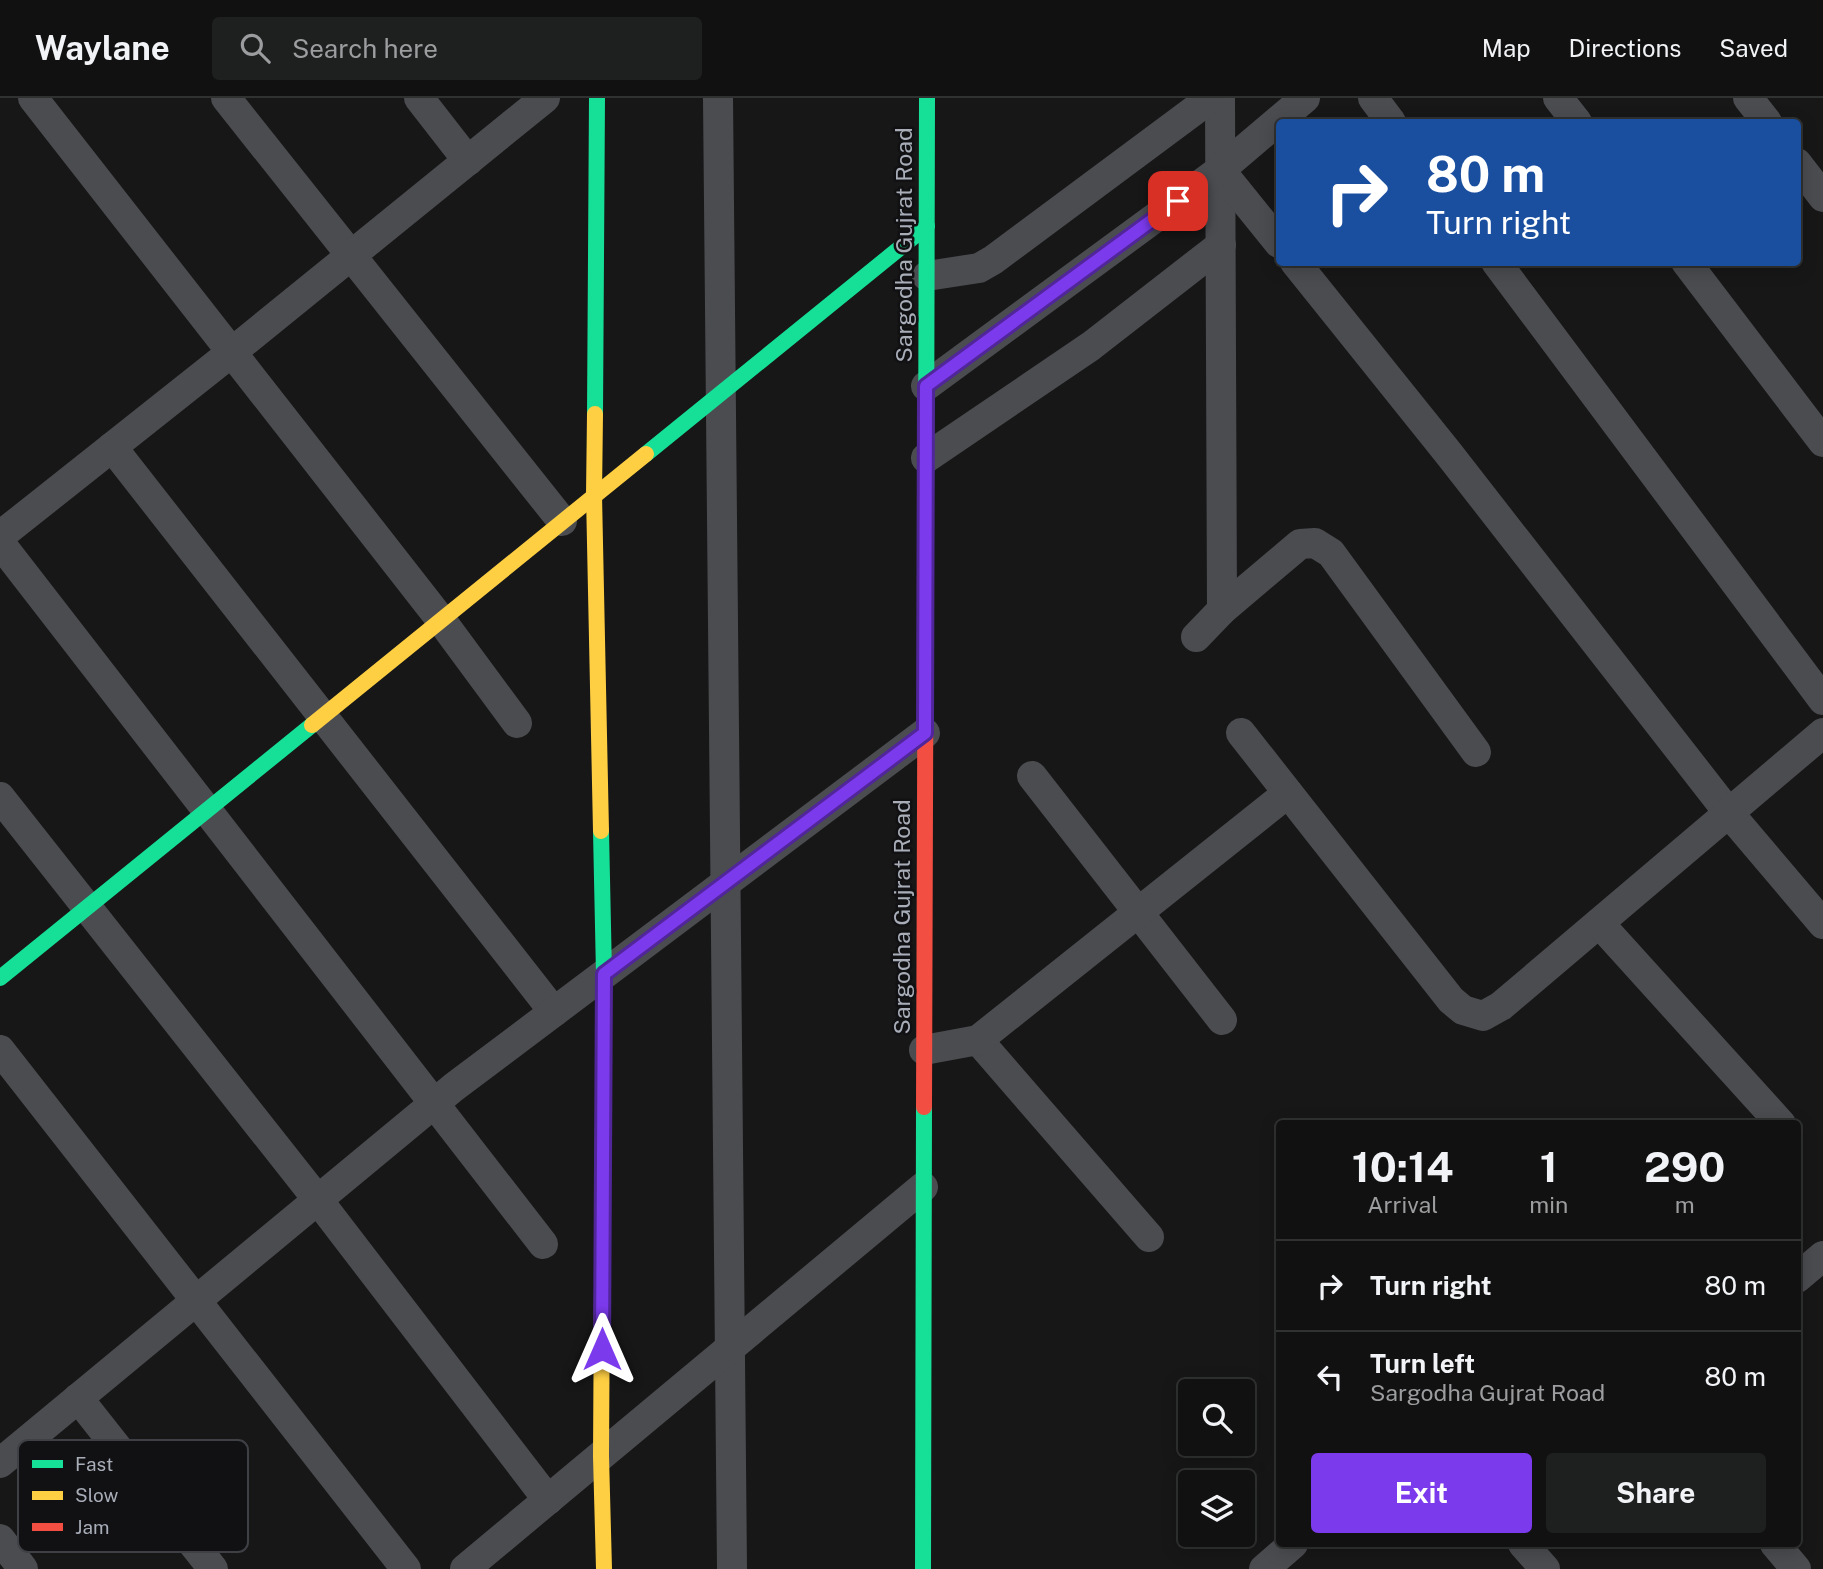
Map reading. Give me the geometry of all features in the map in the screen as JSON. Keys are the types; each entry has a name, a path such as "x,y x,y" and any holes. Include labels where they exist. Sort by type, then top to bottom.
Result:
{"street":[{"path":"33,98 440,620 517,723"},
{"path":"226,98 562,521"},
{"path":"419,98 468,161"},
{"path":"0,536 545,98"},
{"path":"597,98 594,495 604,974 601,1456 604,1569"},
{"path":"718,98 719,394 732,1347 732,1569"},
{"name":"Sargodha Gujrat Road","path":"923,1569 927,98"},
{"path":"927,276 979,268 993,260 1211,98"},
{"path":"1220,98 1222,610"},
{"path":"1280,119 1305,98"},
{"path":"1373,98 1389,119"},
{"path":"1558,98 1575,119"},
{"path":"1748,98 1765,119"},
{"path":"926,386 1220,170 1276,123"},
{"path":"1801,168 1823,197"},
{"path":"1220,170 1276,239"},
{"path":"0,978 927,226"},
{"path":"926,458 1091,346 1221,245"},
{"path":"1298,266 1449,454 1728,812 1823,924"},
{"path":"1499,266 1823,700"},
{"path":"1689,266 1823,442"},
{"path":"111,447 554,1012"},
{"path":"0,543 543,1244"},
{"path":"1196,637 1222,610 1300,544 1315,543 1331,553 1476,752"},
{"path":"28,1440 433,1105 925,733"},
{"path":"1241,733 1451,1000 1464,1010 1483,1016 1501,1006 1823,733"},
{"path":"1032,776 1222,1020"},
{"path":"924,1050 978,1040 1287,793"},
{"path":"0,797 318,1200 548,1500"},
{"path":"1599,923 1777,1120"},
{"path":"978,1040 1149,1237"},
{"path":"0,1050 405,1569"},
{"path":"465,1569 923,1187"},
{"path":"1801,1275 1823,1256"},
{"path":"78,1398 111,1440"},
{"path":"0,1463 18,1448"},
{"path":"0,1539 23,1569"},
{"path":"1264,1569 1290,1547"},
{"path":"1526,1547 1545,1569"},
{"path":"1778,1547 1796,1569"},
{"path":"200,1552 213,1569"}],"traffic: fast":[{"path":"595,414 597,98"},
{"path":"926,502 927,98"},
{"path":"646,454 927,226"},
{"path":"0,978 312,725"},
{"path":"601,831 603,1121"},
{"path":"923,1569 924,1107"}],"traffic: slow":[{"path":"595,414 594,495 601,831"},
{"path":"312,725 646,454"},
{"path":"603,1121 601,1456 604,1569"}],"traffic: jam":[{"path":"924,1107 926,502"}],"route":[{"path":"602,1349 604,974 925,733 926,386 1178,201"}]}
